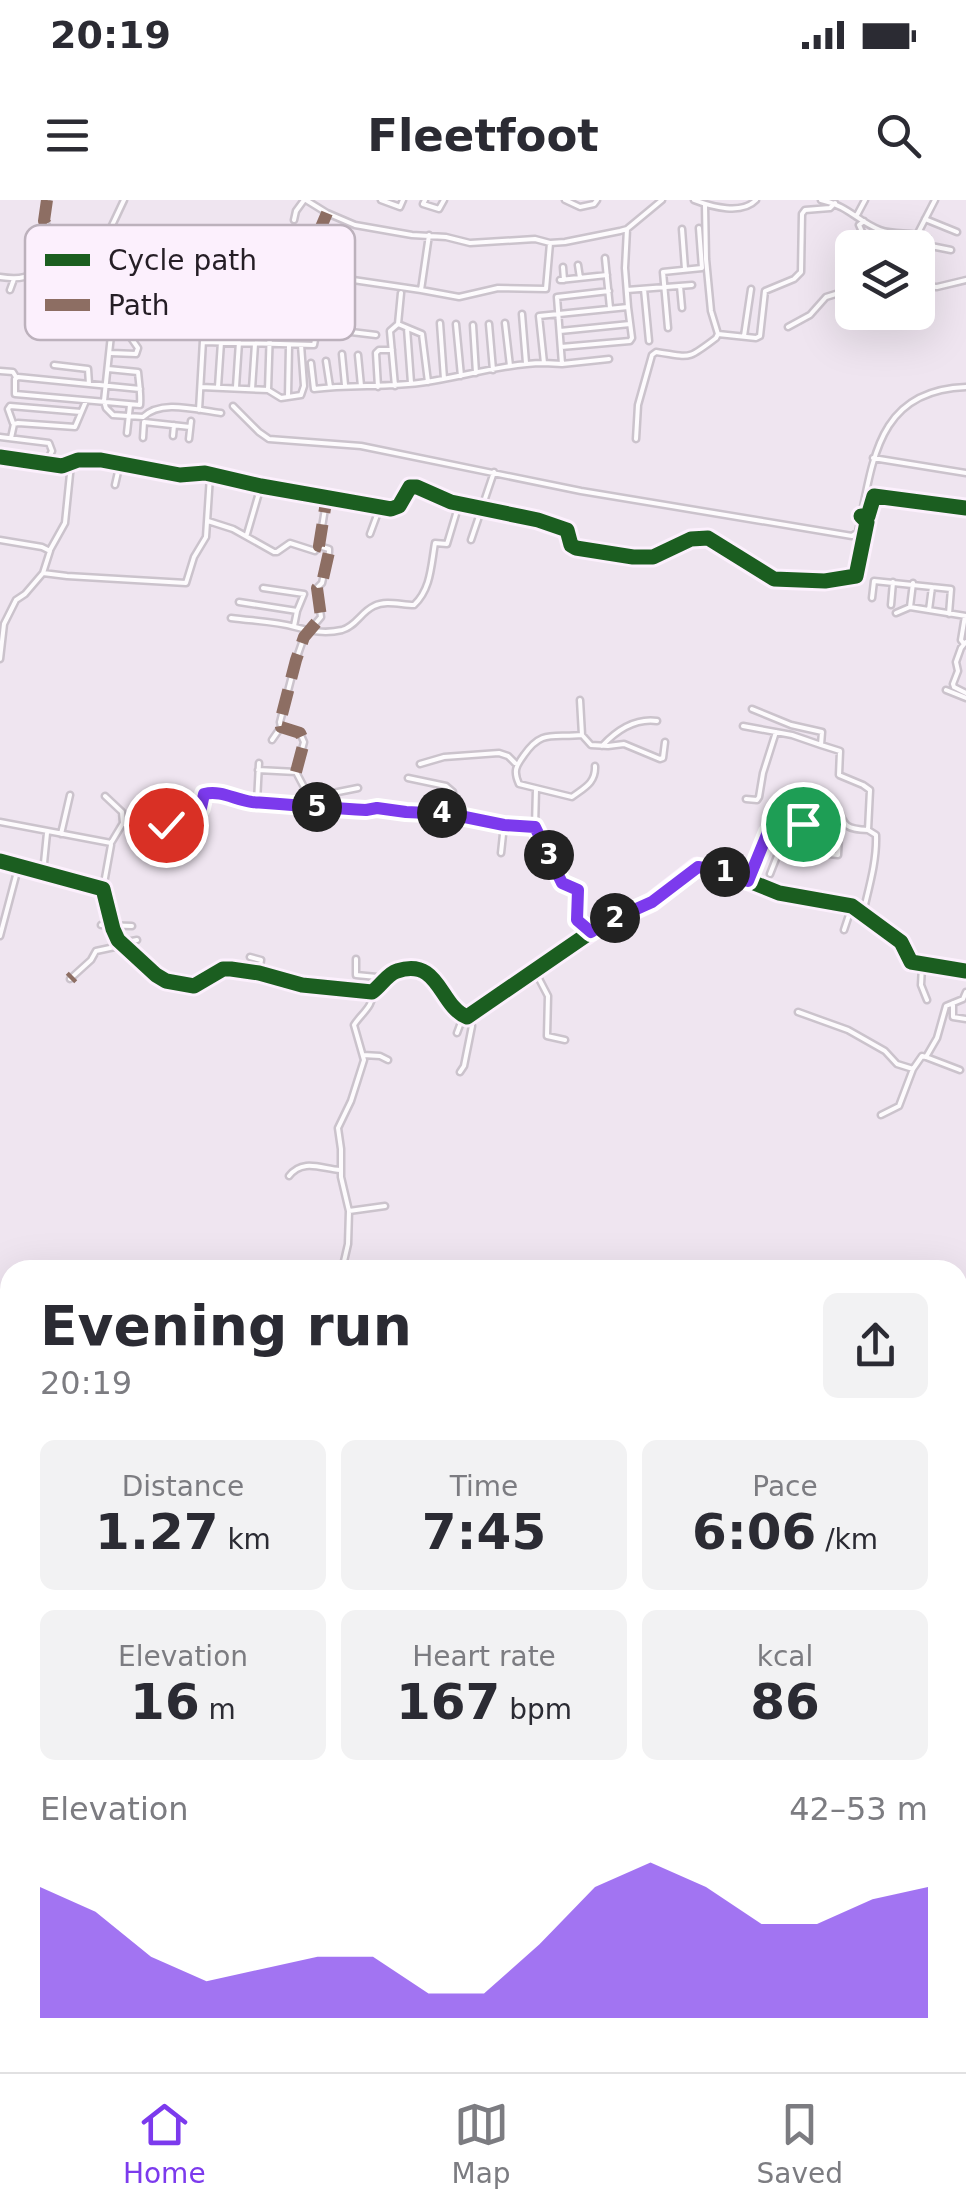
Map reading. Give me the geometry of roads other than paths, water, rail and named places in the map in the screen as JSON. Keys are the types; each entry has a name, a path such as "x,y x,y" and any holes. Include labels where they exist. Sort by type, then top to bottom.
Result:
{"street":[{"path":"47,225 48,200"},
{"path":"112,225 124,200"},
{"path":"294,220 305,200 348,222 378,230 470,243 535,239 550,243 627,229 662,200"},
{"path":"380,200 400,206 403,200"},
{"path":"425,200 423,204 436,210 444,200"},
{"path":"565,200 580,207 596,200"},
{"path":"694,200 705,205 744,208 756,200"},
{"path":"821,200 880,230"},
{"path":"857,216 865,200"},
{"path":"919,230 935,200"},
{"path":"718,334 760,336 766,290 800,274 802,214 835,204"},
{"path":"705,205 711,311 718,334"},
{"path":"322,225 327,213"},
{"path":"924,219 956,232"},
{"path":"860,230 864,221"},
{"path":"668,328 663,272 702,268 699,228"},
{"path":"561,347 632,338 625,268 627,229"},
{"path":"682,229 685,270"},
{"path":"421,290 430,235"},
{"path":"355,280 459,297 498,288 546,289 550,243"},
{"path":"935,246 951,250"},
{"path":"605,258 610,309"},
{"path":"578,265 580,278"},
{"path":"562,266 562,280 607,274"},
{"path":"0,277 25,278"},
{"path":"10,290 14,279"},
{"path":"935,286 966,280"},
{"path":"627,290 692,285"},
{"path":"680,286 682,308"},
{"path":"644,289 649,341"},
{"path":"744,336 751,289"},
{"path":"562,364 558,296 609,292"},
{"path":"395,386 390,331 398,324 401,293"},
{"path":"788,328 810,315 826,297 835,295"},
{"path":"544,362 540,316 628,307"},
{"path":"522,314 526,363"},
{"path":"440,323 444,379"},
{"path":"505,323 510,366"},
{"path":"398,324 422,334 428,382"},
{"path":"456,324 461,376"},
{"path":"489,324 493,370"},
{"path":"559,331 630,324"},
{"path":"473,325 476,374"},
{"path":"407,328 411,384"},
{"path":"355,332 376,335"},
{"path":"636,439 638,404 652,355 656,352 688,358 718,334"},
{"path":"110,340 106,408 113,414 174,425 191,424 189,439"},
{"path":"109,353 136,354 137,344 133,340"},
{"path":"268,390 271,340"},
{"path":"199,410 204,342 288,346 316,344 316,340"},
{"path":"218,387 221,342"},
{"path":"236,388 239,342"},
{"path":"252,389 255,344"},
{"path":"201,386 268,390 281,398 303,394 301,345"},
{"path":"288,346 288,398"},
{"path":"378,387 376,354 379,350 392,350"},
{"path":"342,354 345,385"},
{"path":"358,355 361,386"},
{"path":"311,363 314,389 395,386 526,363 609,359"},
{"path":"326,361 330,387"},
{"path":"54,366 88,369 88,384"},
{"path":"0,371 13,372 14,394 18,396 140,404 137,371 108,369"},
{"path":"16,377 140,388"},
{"path":"232,406 269,439 361,446 581,491 852,536 858,532 873,458 886,431 908,404 934,391 966,386"},
{"path":"14,424 75,427 86,401"},
{"path":"127,432 130,405"},
{"path":"11,438 14,424 10,406 81,412"},
{"path":"143,438 144,419 149,411 161,407 220,413"},
{"path":"172,436 174,425"},
{"path":"0,437 49,443 52,451 50,458 0,455"},
{"path":"0,455 62,466 78,460 100,460 180,475 205,473 391,508 398,506 414,486 459,504 568,530 571,546 576,548 653,557 691,539 708,538 774,580 825,582 856,576 868,522 861,516"},
{"path":"873,458 966,473"},
{"path":"116,485 120,463"},
{"path":"0,659 2,631 8,615 16,600 26,594 42,572 65,523 72,464"},
{"path":"471,540 494,472"},
{"path":"42,572 186,582 194,557 206,538 210,475"},
{"path":"247,536 261,486"},
{"path":"272,740 281,726 304,637 321,617 317,588 322,583 329,552 319,546 319,538 328,496"},
{"path":"865,496 966,508"},
{"path":"861,516 868,516 874,496"},
{"path":"231,618 294,626 310,632 344,629 376,605 414,605 428,588 436,544 448,544 459,504"},
{"path":"370,534 380,507"},
{"path":"208,521 247,536 274,552 290,543 315,551"},
{"path":"0,540 50,551"},
{"path":"872,598 874,581 932,586 951,590 949,614"},
{"path":"892,605 893,582"},
{"path":"910,607 913,584"},
{"path":"929,610 932,586"},
{"path":"263,588 304,594 294,626"},
{"path":"239,602 297,611"},
{"path":"896,613 910,607 965,616 961,640 965,643 953,684 965,692"},
{"path":"946,690 965,692"},
{"path":"580,700 582,736 588,744 624,744 662,759 665,742"},
{"path":"752,708 790,725 822,732 820,745"},
{"path":"602,746 626,727 646,720 657,721"},
{"path":"281,726 300,733 304,742 296,772 306,791 328,794 358,788"},
{"path":"744,726 796,736 840,751 840,777 870,790 868,830"},
{"path":"746,800 758,800 776,732"},
{"path":"582,736 540,738 531,743 516,765 517,782 572,797 591,783 595,766"},
{"path":"420,764 444,757 499,753 516,765"},
{"path":"257,802 259,762"},
{"path":"258,770 296,772"},
{"path":"408,778 446,786 453,792 450,814"},
{"path":"536,789 535,827 562,883 578,890 577,920 591,932"},
{"path":"123,822 151,834 176,817 201,808 204,794 210,792 290,806 450,814 535,827"},
{"path":"326,806 328,794"},
{"path":"61,834 70,795"},
{"path":"105,796 122,812 123,822 111,843 104,890 112,927 122,944 156,975 184,986 198,984 225,969 259,973 302,985 372,992 399,970 427,972 472,1026 460,1072"},
{"path":"748,881 776,800"},
{"path":"770,874 784,835 790,802"},
{"path":"837,807 849,828 876,835 863,912"},
{"path":"0,822 111,843"},
{"path":"801,839 803,824"},
{"path":"501,853 504,825"},
{"path":"819,829 820,853 838,855 839,837"},
{"path":"43,873 47,832"},
{"path":"768,832 820,842"},
{"path":"0,861 104,890"},
{"path":"457,1034 464,1019 605,923 652,902 698,867 729,873 779,893 863,912 901,942 911,962 922,969 966,971"},
{"path":"0,936 18,868"},
{"path":"844,930 851,908"},
{"path":"101,925 132,926"},
{"path":"71,978 96,951 136,940"},
{"path":"250,957 260,960 259,973"},
{"path":"356,959 356,975 377,977 381,985"},
{"path":"922,969 922,991 927,1000"},
{"path":"535,971 548,996 548,1036 565,1040"},
{"path":"344,1260 349,1211 340,1170 338,1128 362,1072 363,1055 354,1025 371,1003 372,992"},
{"path":"926,1057 938,1036 946,1006 963,1000 966,992"},
{"path":"953,1003 953,1017 966,1019"},
{"path":"798,1012 848,1030 885,1051 897,1064 914,1069"},
{"path":"363,1055 388,1060"},
{"path":"881,1115 898,1106 922,1056 960,1070"},
{"path":"949,1077 952,1068"},
{"path":"289,1176 295,1169 311,1165 340,1170"},
{"path":"349,1211 385,1206"}]}
